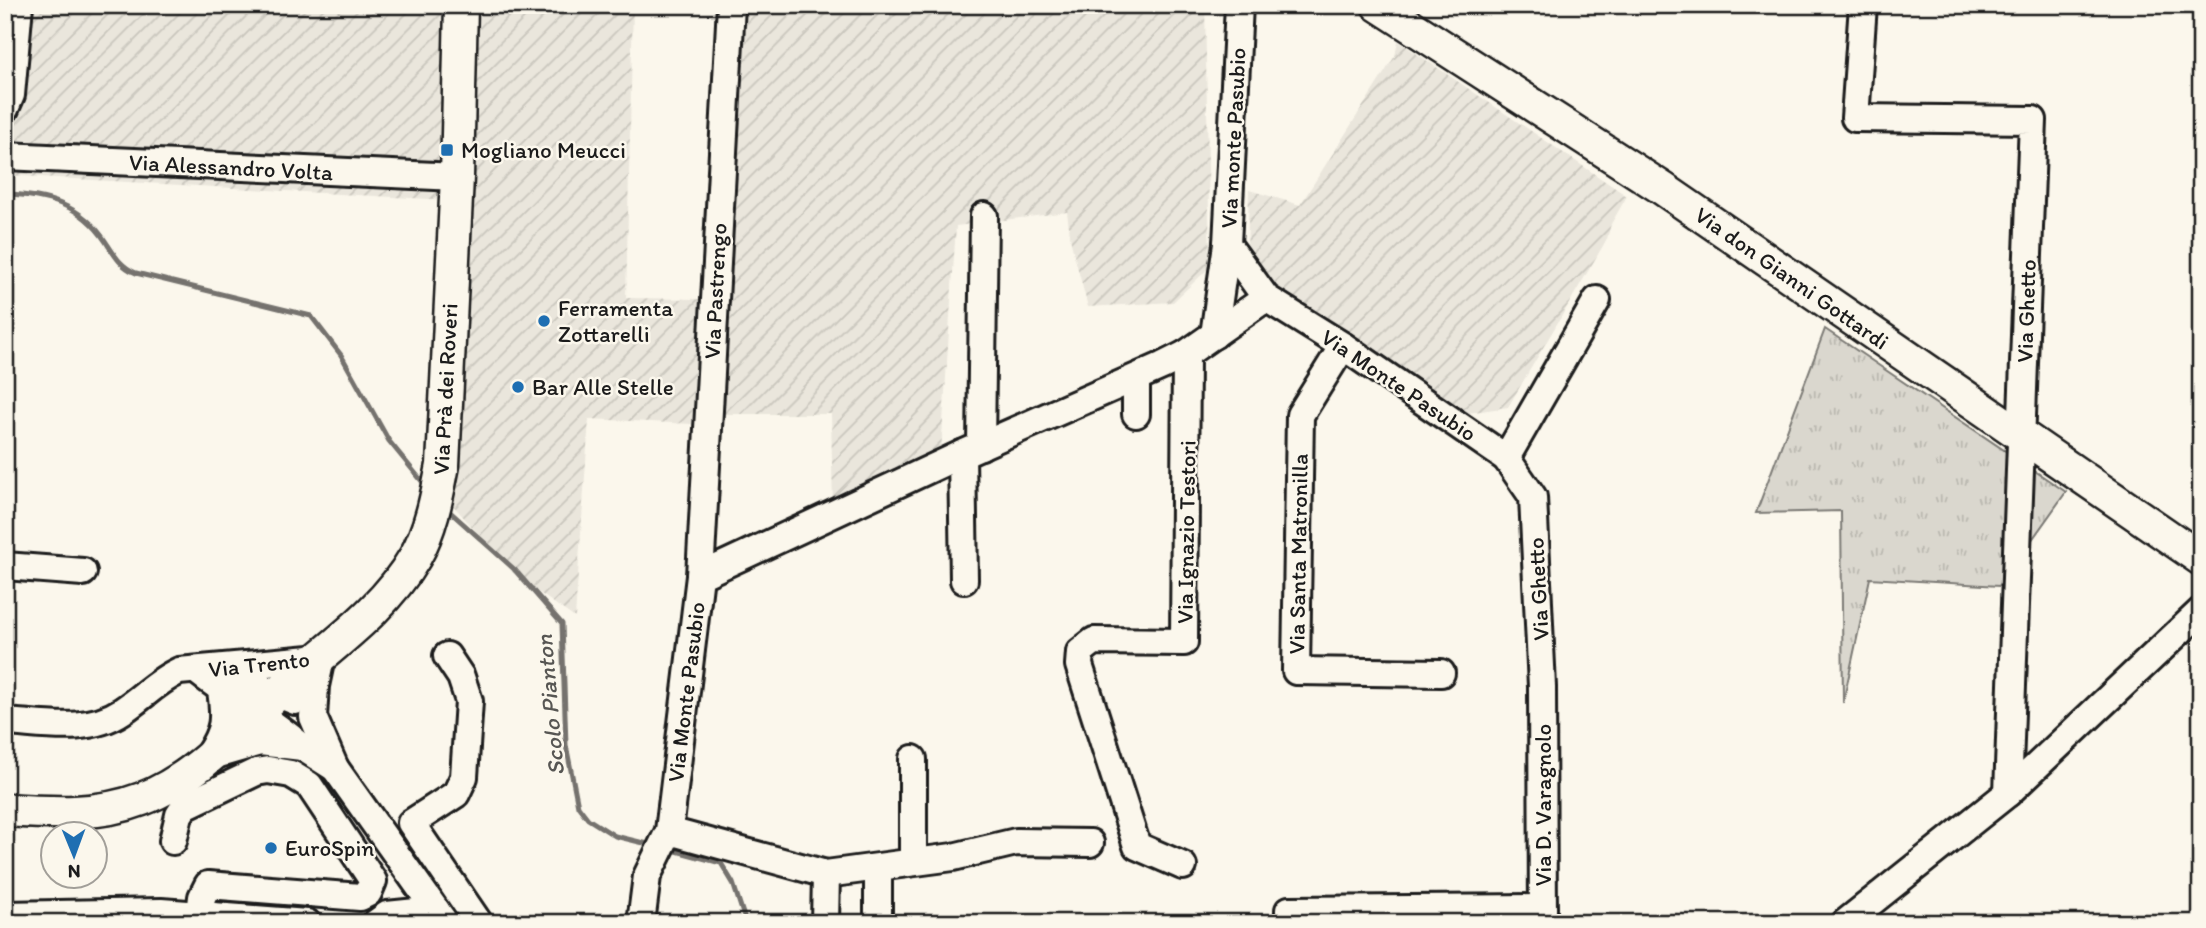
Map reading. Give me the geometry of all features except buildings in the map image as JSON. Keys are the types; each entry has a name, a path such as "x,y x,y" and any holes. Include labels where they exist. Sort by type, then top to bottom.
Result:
{"main road":[{"name":"Via Prà dei Roveri","path":"5,810 71,813 119,807 165,789 206,758 373,610 416,555 437,499 443,465 457,177 461,5"},
{"name":"Via don Gianni Gottardi","path":"1378,5 1662,188 2201,559"}],"street":[{"path":"5,109 11,95 19,5"},
{"name":"Via Pastrengo","path":"699,576 731,5"},
{"name":"Via monte Pasubio","path":"1228,5 1238,32"},
{"name":"Via monte Pasubio","path":"1214,334 1227,244 1239,5"},
{"name":"Via Ghetto","path":"1863,5 1855,118 2033,120 2008,793"},
{"name":"Via Alessandro Volta","path":"5,156 457,177"},
{"path":"964,580 984,216"},
{"name":"Via monte Pasubio","path":"1227,244 1266,298"},
{"name":"Via Monte Pasubio","path":"640,923 642,893 652,864 667,836 699,576 972,450 1136,379 1186,354 1266,298 1343,346 1506,458"},
{"path":"1506,458 1597,300"},
{"name":"Via Santa Matronilla","path":"1343,346 1300,415 1296,671 1441,673"},
{"name":"Via Ignazio Testori","path":"1183,866 1137,846 1083,685 1079,657 1084,647 1094,641 1184,642 1186,354"},
{"path":"1136,379 1136,414"},
{"name":"Via Ghetto","path":"1506,458 1533,498 1542,687"},
{"path":"5,566 83,572"},
{"path":"1845,923 2008,793 2201,611"},
{"path":"447,656 461,677 471,713 464,777 456,794 411,823 479,923"},
{"path":"313,718 315,687 321,658"},
{"name":"Via Trento","path":"5,722 80,726 96,723 124,710 161,679 179,671 321,658"},
{"name":"Via Trento","path":"196,670 221,690 268,703"},
{"name":"Via Trento","path":"196,670 243,680 268,703"},
{"name":"Via D. Varagnolo","path":"1542,687 1543,915"},
{"name":"Via Trento","path":"206,758 222,734 224,715 221,690"},
{"path":"268,703 295,701 313,718 335,768 403,861 437,919"},
{"path":"268,703 302,747 335,768"},
{"path":"206,758 260,742 302,747"},
{"path":"913,760 913,861"},
{"path":"173,841 179,815 186,807 256,772 281,771 309,785 373,881 368,893 360,897 208,885 202,897 201,914"},
{"path":"667,836 826,874 953,857 1016,842 1090,843"},
{"path":"382,919 401,891 403,861"},
{"path":"878,869 878,923"},
{"path":"825,923 826,874"},
{"path":"1289,923 1289,910 1543,915"},
{"path":"5,915 161,917 201,914 307,923"},
{"path":"382,919 437,919"}],"shaded area":[{"path":"5,5 633,5 626,298 699,299 692,424 589,419 575,618 517,577 450,502 464,201 5,175"},
{"path":"739,5 1205,5 1210,267 1173,302 1088,307 1071,243 1067,212 956,226 941,452 833,512 831,414 718,414"},
{"path":"1398,41 1627,196 1611,224 1607,239 1508,407 1461,414 1271,288 1247,251 1249,190 1300,205 1395,56"}],"green space":[{"path":"1825,329 2066,492 1999,586 1870,578 1843,703 1841,511 1756,513"}],"waterway":[{"name":"Scolo Pianton","path":"5,194 49,200 75,211 96,229 122,264 136,273 311,316 341,355 389,441 425,485"},
{"name":"Scolo Pianton","path":"448,510 514,569 562,624 566,745 578,806 588,819 615,836 652,845"},
{"name":"Scolo Pianton","path":"669,849 721,863 733,883 746,923"}],"place":[{"name":"Mogliano Meucci","path":"447,150"},
{"name":"Ferramenta Zottarelli","path":"544,321"},
{"name":"Bar Alle Stelle","path":"518,387"},
{"name":"EuroSpin","path":"271,848"}]}
